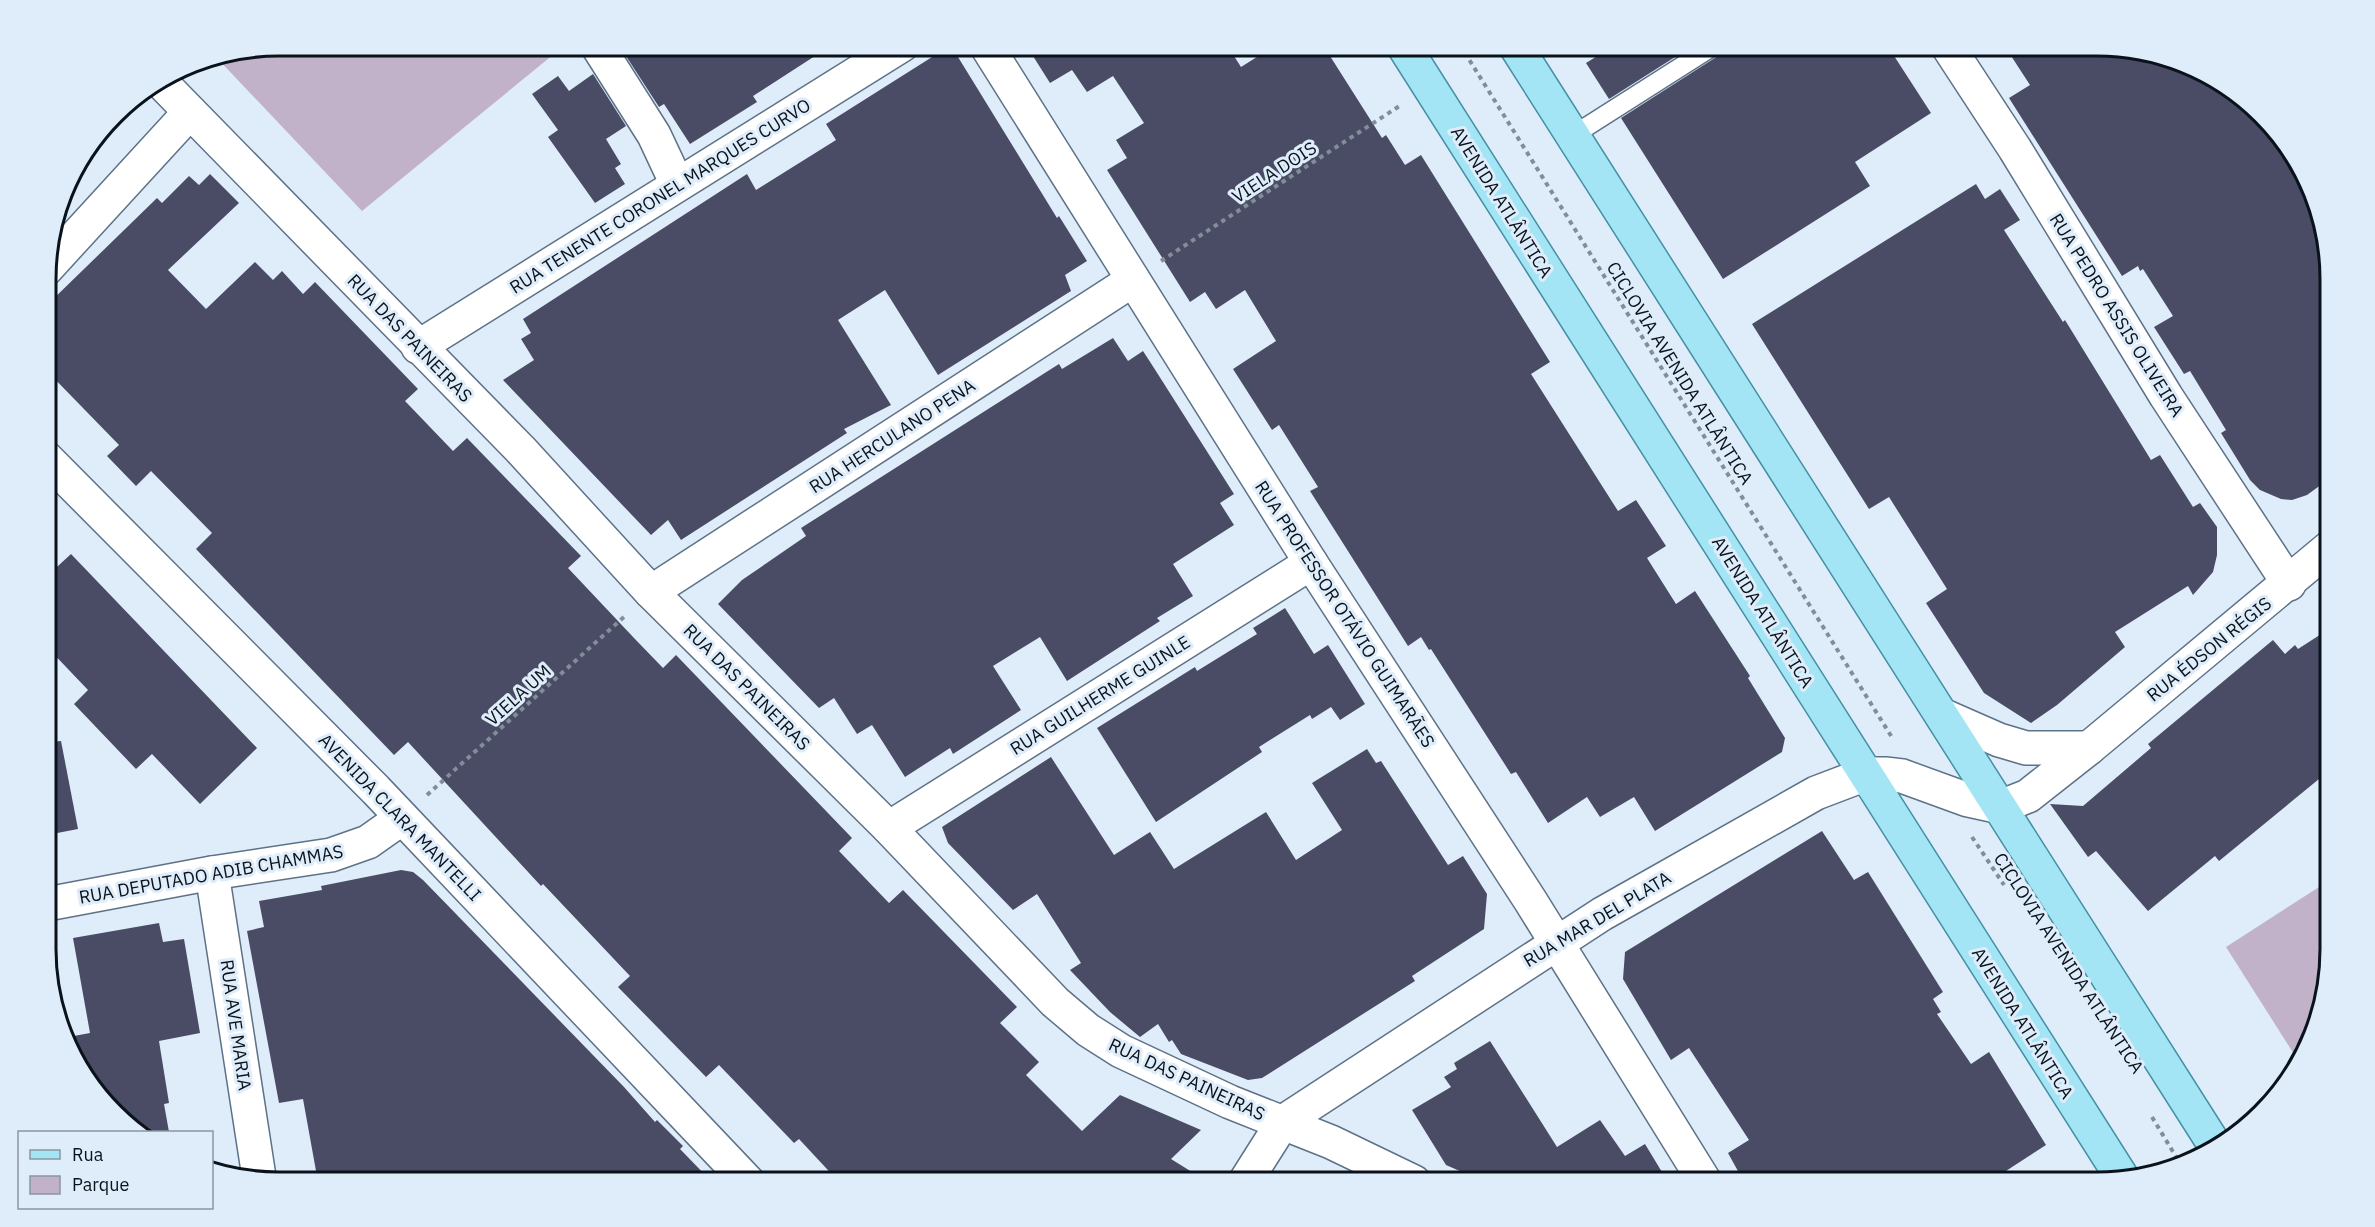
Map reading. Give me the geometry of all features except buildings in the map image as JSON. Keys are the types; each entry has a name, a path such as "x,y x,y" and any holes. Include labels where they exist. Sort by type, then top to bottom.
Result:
{"main road":[{"name":"AVENIDA ATLÂNTICA","path":"1410,56 2118,1171"},
{"path":"1522,56 2211,1140"}],"street":[{"path":"604,56 654,135 677,184"},
{"name":"RUA TENENTE CORONEL MARQUES CURVO","path":"418,347 884,56"},
{"name":"RUA PROFESSOR OTÁVIO GUIMARÃES","path":"993,56 1311,563 1556,943 1699,1172"},
{"name":"RUA PEDRO ASSIS OLIVEIRA","path":"1954,56 2015,149 2166,396 2289,584"},
{"name":"RUA DAS PAINEIRAS","path":"165,86 520,449 651,592 889,828 1055,1002 1088,1030 1140,1060 1230,1102 1331,1142 1393,1172"},
{"path":"56,258 190,112"},
{"name":"RUA HERCULANO PENA","path":"651,592 1133,279"},
{"name":"AVENIDA CLARA MANTELLI","path":"56,468 402,818 738,1172"},
{"name":"RUA ÉDSON RÉGIS","path":"2000,807 2028,796 2289,584 2320,556"},
{"name":"RUA GUILHERME GUINLE","path":"889,828 1311,563"},
{"path":"1942,715 1998,740 2026,748 2089,748"},
{"name":"RUA MAR DEL PLATA","path":"1251,1172 1283,1122 1602,914 1806,798 1866,774 1902,776 1968,800 2000,807"},
{"name":"RUA DEPUTADO ADIB CHAMMAS","path":"56,902 212,873 331,855 368,842 402,818"},
{"name":"RUA AVE MARIA","path":"212,873 258,1171"}],"lane":[{"path":"1572,136 1698,56"},
{"path":"2189,1105 2201,1145"}],"path":[{"name":"CICLOVIA AVENIDA ATLÂNTICA","path":"1467,56 1878,714"},
{"name":"VIELA DOIS","path":"1133,279 1429,87"},
{"name":"VIELA UM","path":"402,818 651,592"},
{"name":"CICLOVIA AVENIDA ATLÂNTICA","path":"1968,832 2008,891"},
{"path":"2150,1115 2176,1157"}],"green space":[{"path":"264,56 552,56 362,211 222,63"},
{"path":"2320,886 2318,977 2308,1020 2293,1053 2226,947"}]}
